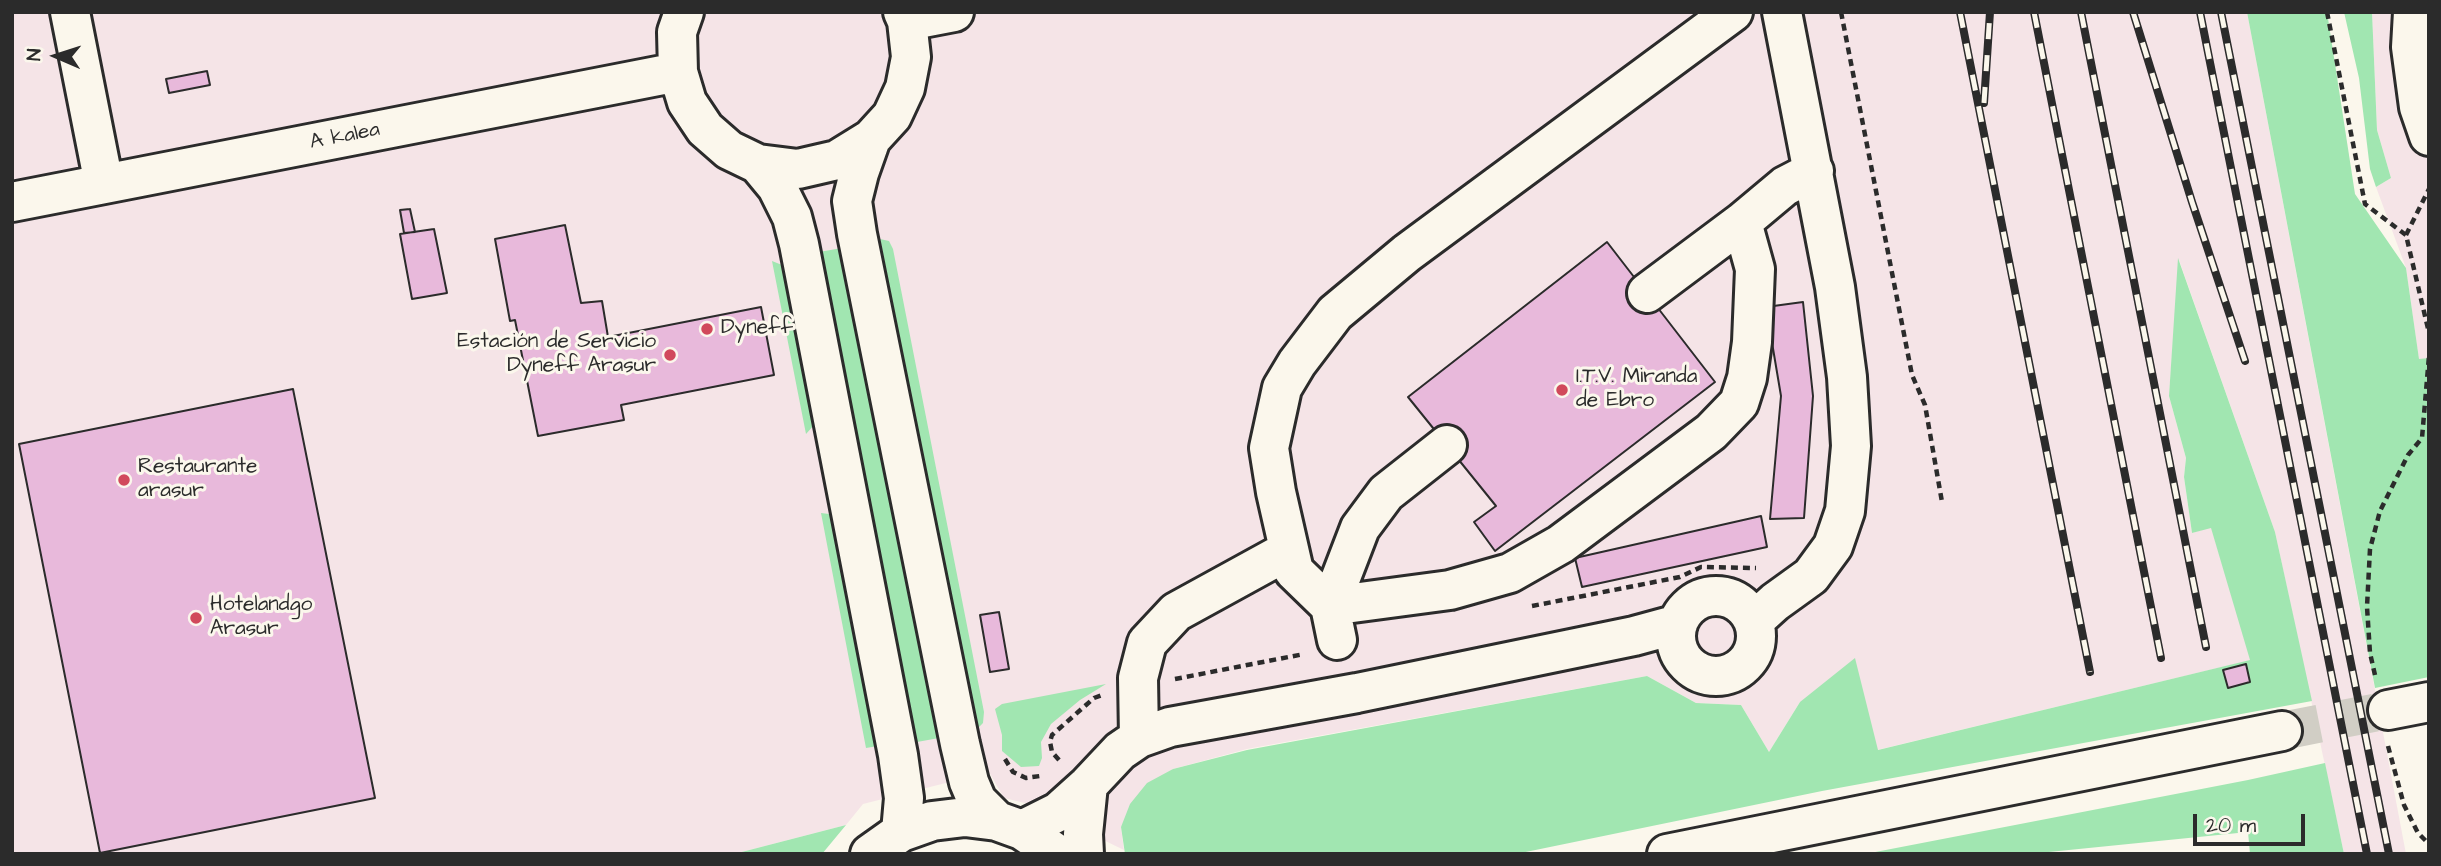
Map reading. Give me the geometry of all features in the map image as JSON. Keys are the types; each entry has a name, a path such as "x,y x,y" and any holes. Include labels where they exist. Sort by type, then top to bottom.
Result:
{"street":[{"path":"69,12 104,184"},
{"path":"684,12 677,32 678,72 687,102 705,129 729,150 758,164 798,169 837,160 871,139 892,116 905,88 911,57 905,17 954,12"},
{"path":"1334,623 1294,571 1276,492 1269,448 1282,388 1335,313 1407,253 1733,12"},
{"path":"1759,611 1811,576 1833,546 1845,512 1851,446 1847,377 1840,326 1814,171 1782,12"},
{"path":"2413,12 2411,47 2417,95 2429,136"},
{"name":"A kalea","path":"12,202 678,72"},
{"path":"871,139 852,201 963,757 977,801 1009,825 1057,854"},
{"path":"758,164 777,187 792,217 799,244 898,755 904,798 901,832"},
{"path":"1647,293 1742,222 1784,186 1814,171"},
{"path":"1334,623 1510,573 1561,544 1711,432 1739,404 1747,378 1752,342 1755,269 1742,222"},
{"path":"1334,623 1360,528 1386,493 1447,445"},
{"path":"1139,738 1138,678 1147,643 1176,612 1289,550"},
{"path":"1714,596 1737,601 1759,611 1755,648 1740,669 1728,675 1714,677 1701,674 1690,667 1680,640 1683,613 1691,604 1714,596"},
{"path":"870,854 901,832 932,821 965,817 1009,825 1058,812 1120,751 1139,738 1170,727 1357,693 1634,636 1680,640"},
{"path":"2383,710 2429,702"},
{"path":"1667,854 2282,731"},
{"path":"1084,854 1083,834 1088,785"}],"path":[{"path":"1840,12 1912,374 1925,405 1942,502"},
{"path":"2327,12 2365,204 2406,235 2429,333"},
{"path":"2406,235 2429,189"},
{"path":"2429,356 2422,438 2379,511 2370,550 2367,607 2370,653 2404,805 2418,833 2429,844"}],"shaded area":[{"path":"12,12 2247,12 2406,854 2344,854 2275,532 2179,260 2169,396 2186,458 2184,477 2192,533 2211,527 2251,660 1877,750 1800,702 1769,752 1741,705 1696,703 1647,676 1247,749 1173,769 1121,827 1124,850 1029,804 1004,798 989,772 863,804 846,825 734,854 12,854"},
{"path":"2372,12 2429,12 2429,358 2419,360 2406,268 2376,187 2391,178 2377,130"}],"green space":[{"path":"2247,12 2327,12 2355,194 2406,268 2419,359 2429,358 2429,677 2375,688"},
{"path":"2344,12 2372,12 2377,130 2391,178 2376,187 2370,169 2359,78"},
{"path":"880,239 889,241 893,249 984,712 983,723 977,729"},
{"path":"842,248 939,738 917,742 819,252"},
{"path":"2178,258 2275,532 2312,701 1822,791 1516,854 1125,854 1121,827 1130,804 1147,783 1173,769 1247,750 1647,676 1696,703 1741,705 1769,752 1800,702 1855,658 1878,750 2250,660 2211,528 2192,533 2184,477 2186,458 2169,396"},
{"path":"772,261 782,265 814,425 806,434"},
{"path":"821,513 829,514 834,523 878,746 866,748"},
{"path":"1106,684 1080,700 1051,724 1041,742 1042,758 1039,766 1021,767 1002,751 1002,735 995,709 1002,704"},
{"path":"2325,763 2344,854 2250,854 2248,832 2029,854 1865,854 2248,780"},
{"path":"846,825 822,854 734,854"}],"building":[{"path":"207,71 210,85 169,93 166,79"},
{"path":"410,209 415,232 404,233 400,210"},
{"name":"Dyneff","path":"565,225 581,303 602,301 608,337 761,307 774,375 621,405 624,420 538,436 515,320 510,321 495,239"},
{"path":"434,229 447,293 412,299 400,234"},
{"name":"I.T.V. Miranda de Ebro","path":"1607,242 1715,382 1495,551 1474,522 1496,506 1408,397"},
{"path":"1803,302 1813,396 1804,518 1770,519 1781,396 1766,307"},
{"name":"Hotelandgo Arasur","path":"293,389 375,798 100,853 19,444"},
{"path":"1761,516 1767,547 1582,587 1575,558"},
{"path":"999,612 1009,669 990,672 980,615"},
{"path":"2246,664 2250,682 2228,688 2223,670"}],"tunnel":[{"path":"2282,731 2388,710"}],"railway":[{"path":"1960,12 2090,672"},
{"path":"1984,103 1990,12"},
{"path":"2034,12 2161,658"},
{"path":"2081,12 2206,647"},
{"path":"2133,12 2245,361"},
{"path":"2200,12 2367,854"},
{"path":"2221,12 2389,854"}],"place":[{"name":"Dyneff","path":"707,329"},
{"name":"Estación de Servicio Dyneff Arasur","path":"670,355"},
{"name":"I.T.V. Miranda de Ebro","path":"1562,390"},
{"name":"Restaurante arasur","path":"124,480"},
{"name":"Hotelandgo Arasur","path":"196,618"}]}
